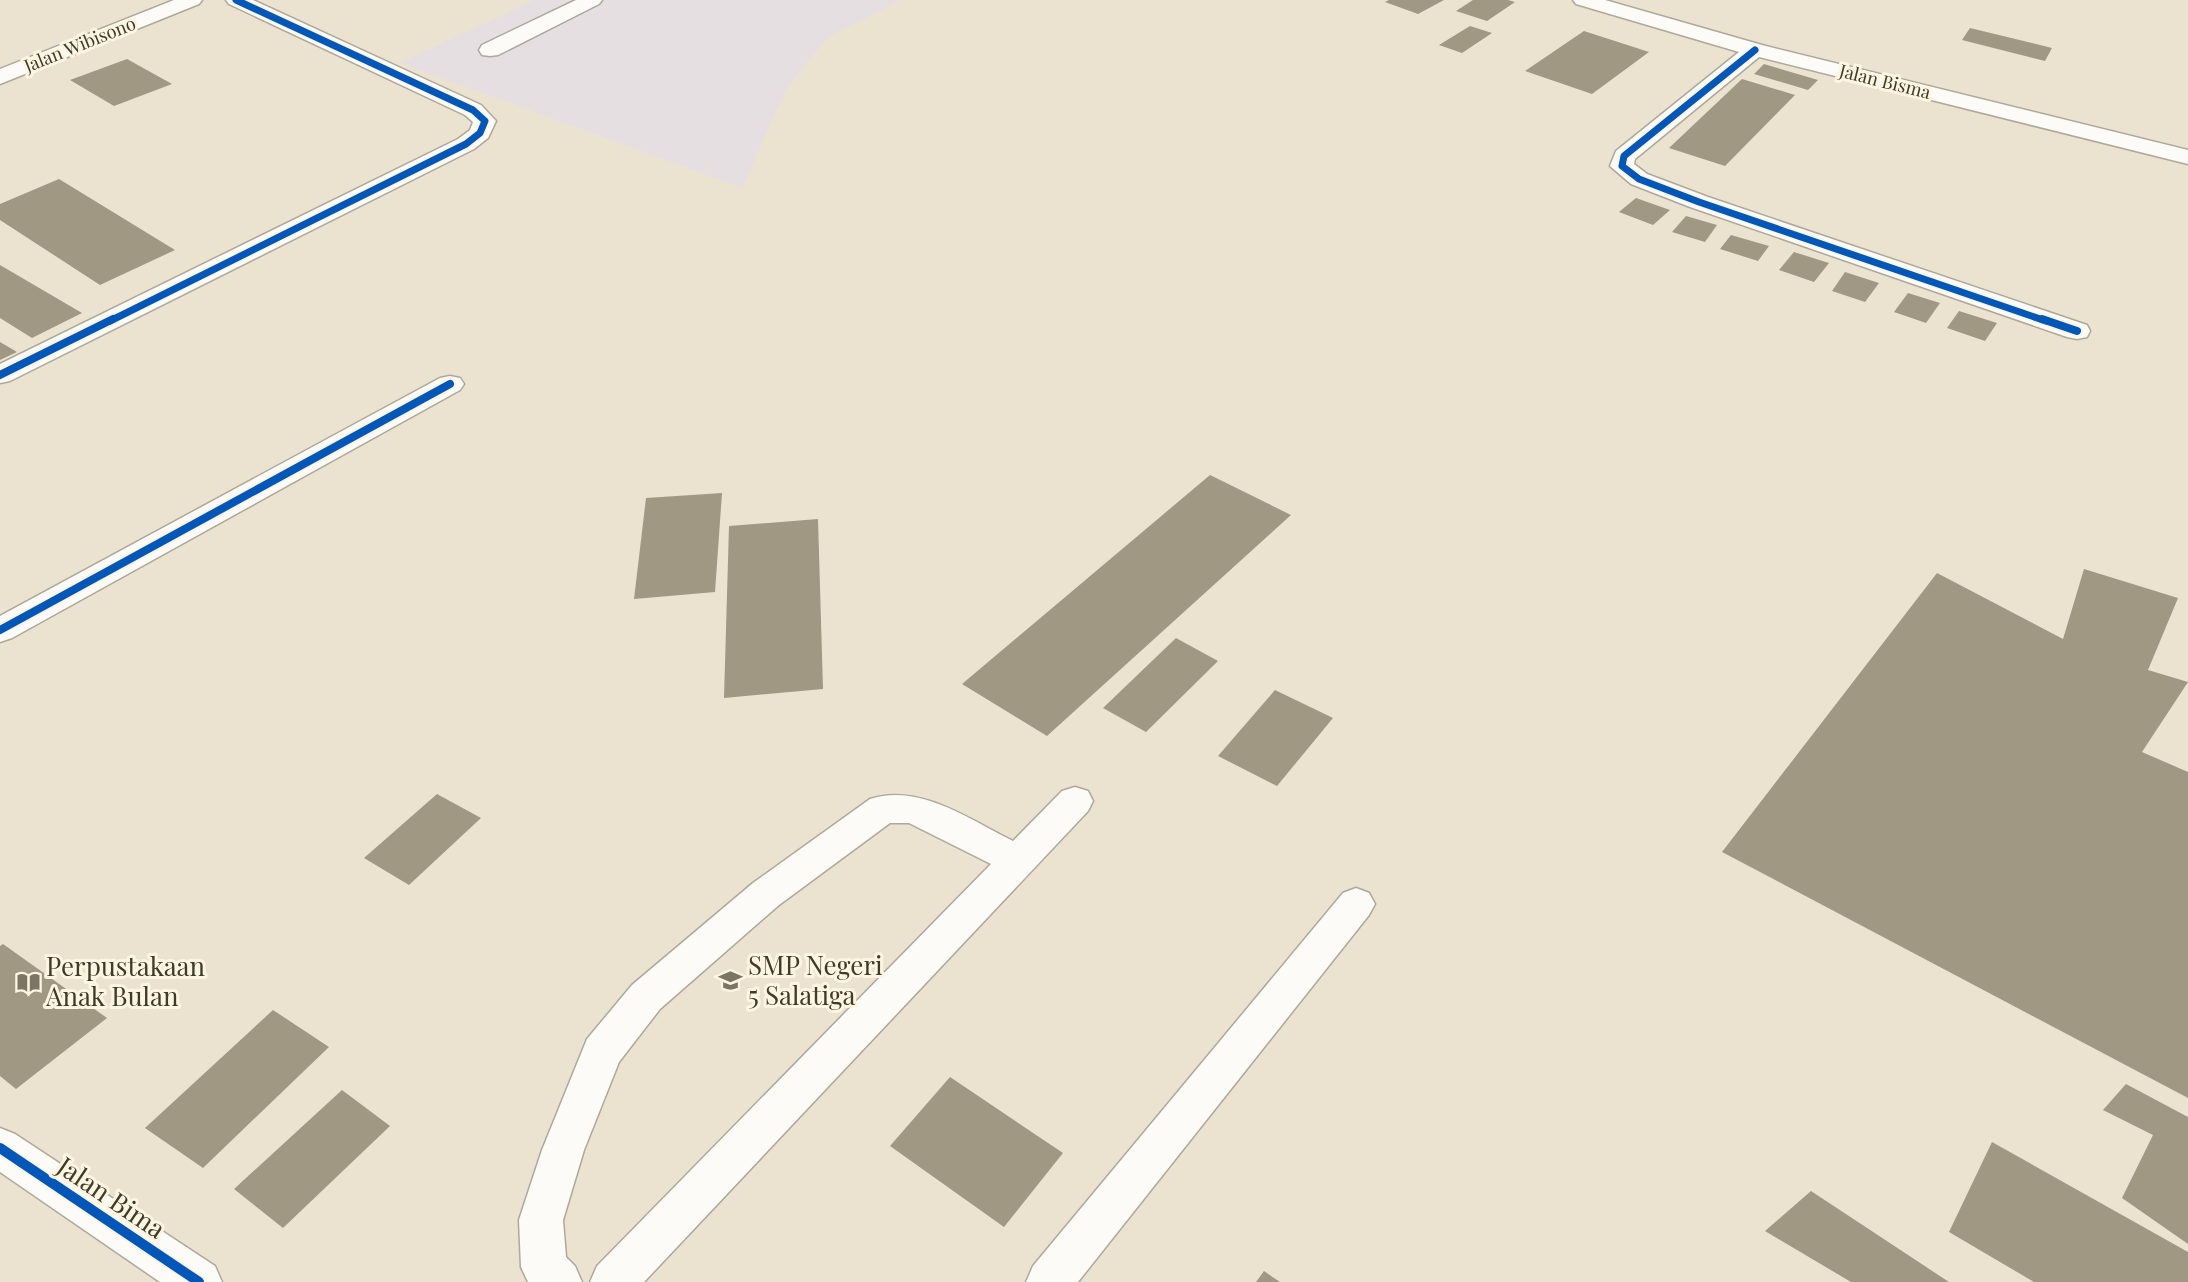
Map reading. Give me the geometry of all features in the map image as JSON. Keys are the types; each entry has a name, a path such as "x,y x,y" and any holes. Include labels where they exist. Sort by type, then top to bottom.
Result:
{"street":[{"name":"Jalan Wibisono","path":"0,76 192,0"},
{"path":"0,375 466,144 480,133 485,122 473,110 236,0"},
{"path":"490,50 592,0"},
{"name":"Jalan Bisma","path":"1583,0 1755,50 2188,157"},
{"path":"1755,50 1624,156 1622,166 1639,179 1700,202 2077,331"},
{"path":"0,630 450,384"},
{"path":"613,1282 1075,801"},
{"path":"559,1282 544,1267 541,1220 563,1150 602,1053 646,998 766,894 883,809 914,810 1018,860"},
{"path":"1049,1282 1356,904"},
{"name":"Jalan Bima","path":"0,1148 200,1282"}],"shaded area":[{"path":"534,0 901,0 828,37 786,89 742,188 400,63"}],"building":[{"path":"1389,0 1444,0 1418,14 1385,2"},
{"path":"1473,0 1515,2 1487,21 1456,11"},
{"path":"1470,26 1492,33 1462,53 1439,45"},
{"path":"1970,28 2052,48 2045,61 1962,40"},
{"path":"1584,31 1649,52 1592,94 1525,71"},
{"path":"127,59 172,84 114,106 70,80"},
{"path":"1764,64 1818,80 1808,90 1754,74"},
{"path":"1742,79 1795,95 1725,166 1669,148"},
{"path":"59,179 175,250 100,285 0,220 0,204"},
{"path":"1636,198 1670,210 1653,225 1619,212"},
{"path":"1686,216 1717,225 1705,242 1672,232"},
{"path":"1731,235 1769,246 1758,261 1720,249"},
{"path":"1794,252 1829,263 1814,282 1779,270"},
{"path":"0,265 82,313 32,338 0,318"},
{"path":"1845,272 1879,283 1865,302 1832,291"},
{"path":"1908,293 1940,303 1926,323 1894,312"},
{"path":"1959,311 1997,323 1985,341 1947,328"},
{"path":"0,342 17,352 0,360"},
{"path":"1210,475 1291,515 1047,736 962,684"},
{"path":"722,493 715,592 634,599 646,498"},
{"path":"818,519 823,689 724,698 729,526"},
{"path":"2084,569 2178,598 2148,670 2188,682 2142,752 2188,772 2188,1098 1722,852 1937,573 2063,639"},
{"path":"1176,638 1218,661 1146,732 1103,708"},
{"path":"1275,690 1333,718 1277,786 1218,756"},
{"path":"437,794 481,818 409,885 364,858"},
{"name":"Perpustakaan Anak Bulan","path":"3,944 107,1018 16,1089 0,1076 0,946"},
{"path":"273,1010 329,1047 203,1168 145,1128"},
{"path":"950,1077 1063,1153 1004,1227 890,1146"},
{"path":"2126,1084 2188,1117 2188,1244 2122,1198 2153,1135 2103,1110"},
{"path":"342,1090 390,1126 283,1228 234,1189"},
{"path":"1992,1142 2188,1252 2188,1282 2034,1282 1949,1232"},
{"path":"1811,1191 1949,1282 1851,1282 1765,1231"},
{"path":"1264,1271 1280,1282 1256,1282"}],"cycle path":[{"path":"0,375 466,144 480,133 485,121 473,110 236,0"},
{"path":"1755,50 1624,156 1622,166 1639,179 1699,202 2077,331"},
{"path":"0,630 450,384"},
{"path":"0,1148 199,1282"}],"place":[{"name":"SMP Negeri 5 Salatiga","path":"730,981"},
{"name":"Perpustakaan Anak Bulan","path":"28,982"}]}
